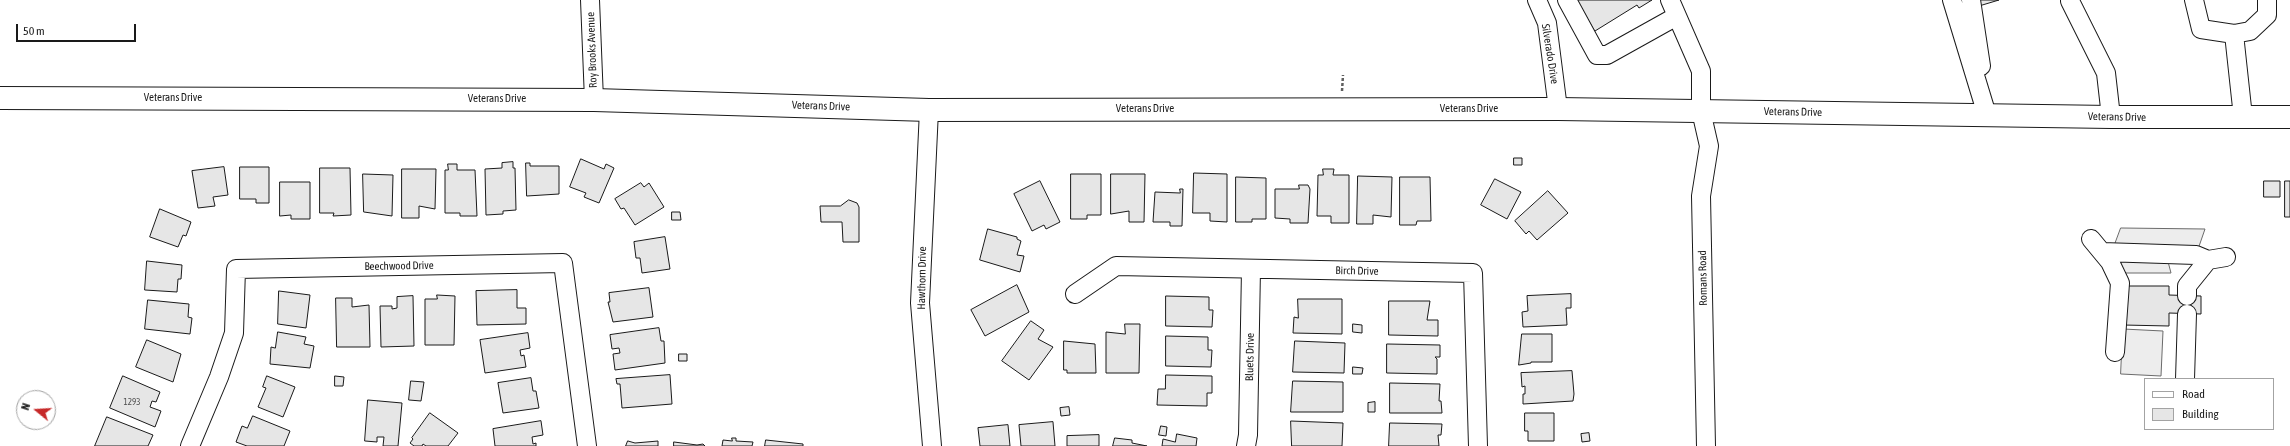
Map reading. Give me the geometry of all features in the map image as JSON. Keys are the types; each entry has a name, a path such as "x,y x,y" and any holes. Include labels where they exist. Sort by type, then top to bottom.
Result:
{"main road":[{"name":"Veterans Drive","path":"0,98 594,100 929,110 1558,109 2111,117 2290,117"}],"street":[{"name":"Roy Brooks Avenue","path":"590,0 594,100"},
{"name":"Silverado Drive","path":"1537,0 1547,23 1558,109"},
{"path":"1567,0 1597,55 1607,55 1673,8"},
{"path":"1952,0 1987,115"},
{"path":"1971,0 1987,115"},
{"path":"2194,0 2201,29 2234,34 2250,31 2267,15 2267,0"},
{"path":"2070,1 2106,74 2111,117"},
{"name":"Romans Road","path":"1673,8 1701,71 1701,111 1709,146 1701,196 1706,446"},
{"path":"2234,34 2243,118"},
{"name":"Hawthorn Drive","path":"929,110 920,303 932,446"},
{"path":"2116,352 2120,283 2110,262 2096,245 2196,255 2208,260 2226,257"},
{"path":"2187,296 2187,286 2208,260"},
{"name":"Beechwood Drive","path":"190,446 219,377 234,333 236,269 563,263 587,446"},
{"name":"Birch Drive","path":"1075,294 1116,266 1473,272 1478,446"},
{"name":"Bluets Drive","path":"1246,446 1248,435 1251,269"},
{"path":"2185,378 2187,314"}],"shaded area":[{"path":"2121,228 2205,229 2196,255 2166,254 2171,273 2123,273 2112,252"},
{"path":"2123,329 2163,331 2161,376 2121,374"}],"building":[{"path":"1577,0 1652,0 1639,8 1637,5 1595,31"},
{"path":"1978,0 1999,0 1979,6"},
{"path":"1514,158 1522,158 1522,165 1514,165"},
{"path":"581,159 604,169 606,164 614,168 599,203 584,197 586,193 570,187"},
{"path":"513,162 513,168 515,168 516,210 503,211 503,214 486,215 485,169 502,168 502,163"},
{"path":"526,163 530,163 530,166 559,166 559,194 527,196"},
{"path":"448,164 457,164 457,170 475,170 477,216 460,216 460,213 445,213 445,170 448,170"},
{"path":"224,167 228,195 213,197 215,206 198,208 192,171"},
{"path":"240,167 269,167 269,203 256,203 256,199 240,199"},
{"path":"320,168 350,168 351,215 333,216 334,213 320,213"},
{"path":"402,169 436,169 435,209 419,206 419,218 402,218"},
{"path":"1323,169 1334,169 1333,175 1349,175 1349,223 1331,223 1331,216 1317,216 1318,175 1323,175"},
{"path":"1194,173 1227,174 1227,222 1210,221 1210,213 1193,213"},
{"path":"363,174 393,175 392,216 364,212"},
{"path":"1071,174 1101,174 1101,215 1087,215 1087,219 1071,219"},
{"path":"1111,174 1145,174 1144,222 1129,222 1129,211 1111,214"},
{"path":"1358,176 1392,177 1391,217 1373,215 1373,224 1357,224"},
{"path":"1236,177 1266,178 1266,219 1252,219 1252,222 1236,222"},
{"path":"1400,177 1430,177 1431,221 1417,221 1416,225 1400,225"},
{"path":"1495,179 1521,192 1507,219 1481,205"},
{"path":"1040,181 1060,222 1046,229 1044,225 1032,231 1014,194"},
{"path":"2264,181 2280,181 2280,197 2264,197"},
{"path":"2285,181 2290,181 2290,217 2285,217"},
{"path":"280,182 310,182 310,219 291,219 291,215 280,216"},
{"path":"641,183 644,187 649,183 664,207 635,225 624,208 621,209 615,199"},
{"path":"1299,185 1308,185 1310,189 1308,223 1290,223 1290,219 1275,218 1275,189 1299,189"},
{"path":"1180,189 1183,189 1182,226 1170,226 1170,222 1153,222 1155,192 1180,193"},
{"path":"1548,191 1568,213 1537,240 1529,231 1526,234 1515,221"},
{"path":"849,200 857,203 859,207 859,242 843,242 842,222 821,222 820,206 840,206"},
{"path":"160,209 191,222 186,236 183,235 178,247 150,237"},
{"path":"672,212 680,212 681,220 672,220"},
{"path":"988,229 1017,237 1017,239 1021,241 1017,255 1024,256 1020,272 980,260"},
{"path":"665,237 670,269 642,273 640,258 636,258 634,242"},
{"path":"147,261 182,265 181,279 178,279 177,292 145,290"},
{"path":"1017,285 1029,312 985,336 971,310"},
{"path":"2124,286 2169,286 2169,295 2201,296 2201,314 2169,313 2169,326 2123,325"},
{"path":"649,288 653,317 613,322 608,302 610,302 609,293"},
{"path":"517,290 517,308 526,308 526,324 477,325 476,291"},
{"path":"279,291 310,295 306,328 278,324"},
{"path":"1571,294 1571,308 1566,308 1567,325 1523,327 1522,312 1528,311 1527,296"},
{"path":"437,295 455,296 454,345 425,345 425,299 437,299"},
{"path":"413,296 414,346 381,347 380,306 392,306 392,309 397,308 397,297"},
{"path":"1166,296 1209,297 1209,310 1213,310 1212,327 1166,326"},
{"path":"336,298 352,298 352,307 369,305 370,347 337,347"},
{"path":"1298,299 1342,299 1342,334 1293,333 1294,317 1298,318"},
{"path":"148,300 189,304 188,317 192,318 190,334 145,329"},
{"path":"1389,301 1430,301 1427,320 1438,320 1438,336 1389,335"},
{"path":"1031,321 1044,330 1038,339 1053,347 1029,380 1002,361"},
{"path":"1125,324 1140,324 1139,373 1106,373 1106,332 1125,334"},
{"path":"1353,324 1362,325 1362,333 1353,332"},
{"path":"659,328 661,341 664,341 665,363 615,370 613,354 620,353 619,348 612,349 610,335"},
{"path":"278,332 306,337 304,344 314,346 310,368 270,364 271,347 275,348"},
{"path":"528,333 530,348 520,350 521,356 524,355 526,367 485,373 480,340"},
{"path":"1522,334 1552,334 1552,362 1531,362 1519,365"},
{"path":"1166,336 1208,337 1208,350 1212,350 1211,367 1166,366"},
{"path":"147,340 181,354 173,382 136,367"},
{"path":"1064,341 1095,344 1096,373 1067,373 1067,370 1064,370"},
{"path":"1295,341 1345,343 1344,373 1293,372"},
{"path":"1387,344 1440,345 1440,357 1435,357 1437,359 1437,374 1387,373"},
{"path":"679,354 687,354 687,361 679,361"},
{"path":"1353,367 1363,368 1362,374 1353,374"},
{"path":"1572,371 1574,394 1573,401 1523,404 1525,386 1522,387 1521,373"},
{"path":"670,375 672,404 622,408 620,384 617,384 616,379"},
{"path":"1166,375 1212,376 1212,393 1207,393 1207,406 1157,405 1158,389 1165,389"},
{"path":"123,376 160,392 156,402 152,401 150,407 161,411 155,427 110,408"},
{"path":"267,376 295,387 283,417 258,407 266,388 263,387"},
{"path":"335,376 344,377 343,386 335,386"},
{"path":"531,378 533,391 536,391 539,408 503,413 498,383"},
{"path":"411,381 424,382 421,401 409,400"},
{"path":"1293,381 1343,382 1343,412 1291,412"},
{"path":"1390,383 1440,384 1439,401 1441,401 1442,413 1390,413"},
{"path":"368,400 402,403 398,446 383,446 384,437 377,437 377,442 365,441"},
{"path":"1375,402 1375,412 1368,412 1368,403"},
{"path":"1069,407 1070,415 1061,416 1060,408"},
{"path":"430,413 458,433 448,446 426,446 423,444 422,446 414,446 410,443"},
{"path":"1525,413 1554,413 1554,441 1528,441 1528,431 1525,431"},
{"path":"253,416 290,431 284,446 247,446 236,442 242,426 247,428"},
{"path":"107,417 153,435 148,446 95,446"},
{"path":"541,421 543,435 532,437 533,444 536,443 536,446 495,446 493,429"},
{"path":"1291,421 1343,423 1342,446 1292,446"},
{"path":"1053,422 1055,446 1021,446 1019,425"},
{"path":"1390,423 1442,424 1441,435 1438,435 1439,446 1389,446"},
{"path":"1008,425 1010,446 980,446 978,428"},
{"path":"1161,426 1167,427 1166,436 1159,435"},
{"path":"1589,433 1590,441 1582,442 1581,434"},
{"path":"1177,434 1197,438 1196,446 1162,446 1163,439 1175,442"},
{"path":"1099,435 1099,446 1067,446 1067,436"},
{"path":"732,438 736,438 736,441 753,442 752,446 722,446 723,440 732,441"},
{"path":"1115,438 1132,440 1132,443 1147,446 1113,446"},
{"path":"766,440 803,444 803,446 765,446"},
{"path":"628,441 635,443 658,441 658,446 626,446"},
{"path":"674,442 697,445 703,444 705,446 674,446"}]}
